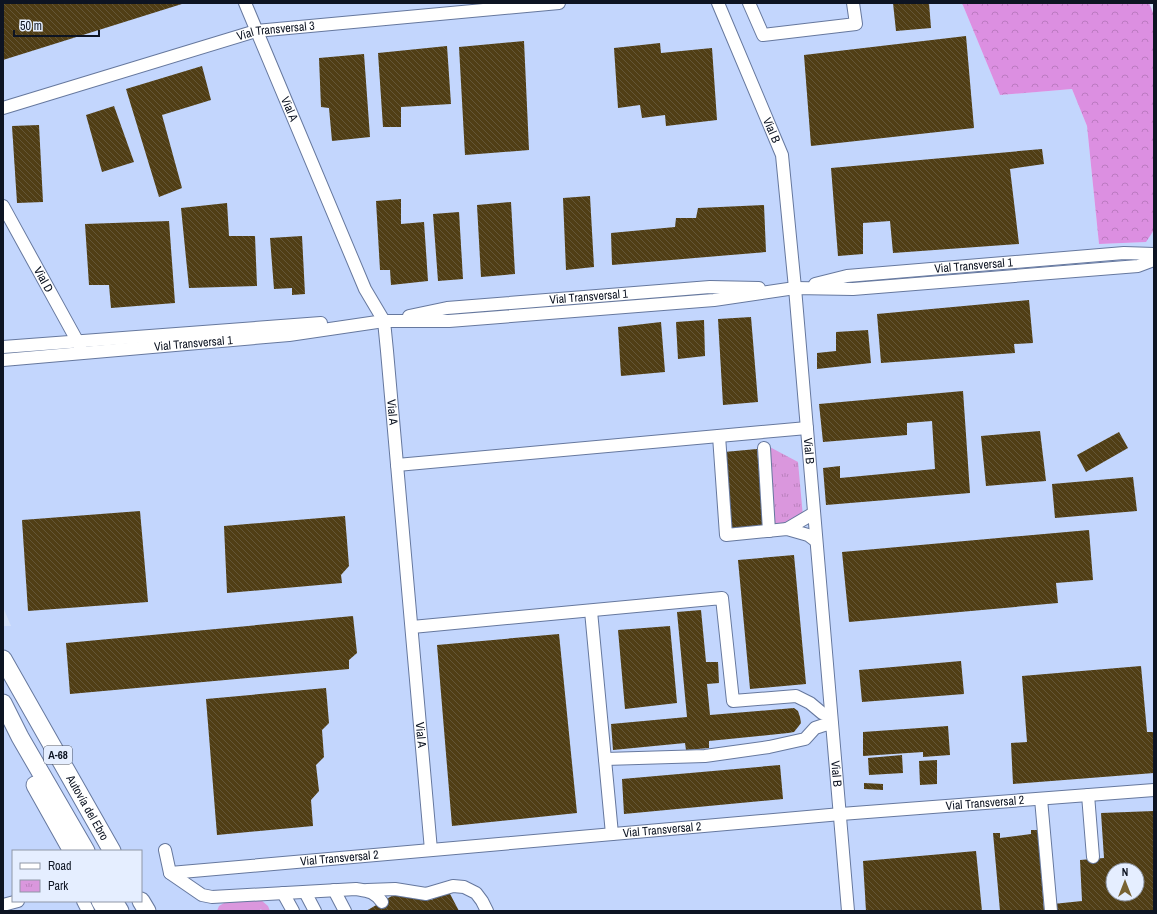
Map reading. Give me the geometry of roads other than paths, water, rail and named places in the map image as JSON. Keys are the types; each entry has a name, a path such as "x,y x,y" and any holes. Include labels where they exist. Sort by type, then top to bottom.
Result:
{"highway":[{"name":"Autovía del Ebro","path":"3,659 111,850"},
{"name":"Autovía del Ebro","path":"3,703 20,737 85,850"},
{"path":"3,727 71,850"},
{"path":"101,902 106,911"},
{"path":"115,902 120,911"},
{"path":"142,902 147,911"}],"street":[{"name":"Vial A","path":"245,3 365,289 384,321 388,351 431,850"},
{"name":"Vial Transversal 3","path":"3,108 256,31 559,3"},
{"name":"Vial B","path":"718,3 782,155 841,814 848,911"},
{"path":"750,3 763,35 856,24 853,3"},
{"name":"Vial D","path":"3,206 84,353"},
{"name":"Vial Transversal 1","path":"795,288 847,276 1132,252 1154,254"},
{"name":"Vial Transversal 1","path":"3,360 289,334 384,321 447,308 703,287 853,289 1138,266 1154,260"},
{"name":"Vial Transversal 1","path":"3,347 292,325 384,321"},
{"path":"398,465 807,428"},
{"path":"719,436 726,535 787,529 808,535 816,541"},
{"path":"764,448 769,531"},
{"path":"787,529 814,513"},
{"path":"412,627 722,598 734,702 796,696 810,703 832,720 815,728 805,739 769,747 705,756 605,759"},
{"path":"591,611 612,834"},
{"name":"Vial Transversal 2","path":"170,873 841,814 1154,790"},
{"path":"1088,795 1093,857"},
{"path":"1040,799 1051,911"},
{"path":"165,850 170,873 202,895 212,898 334,890 395,889 426,894 453,886 464,887 476,893 487,911"},
{"path":"334,890 345,911"},
{"path":"366,890 377,894 382,902"},
{"path":"305,892 315,911"},
{"path":"283,893 293,911"},
{"path":"3,905 14,902"},
{"path":"83,902 88,911"}]}
